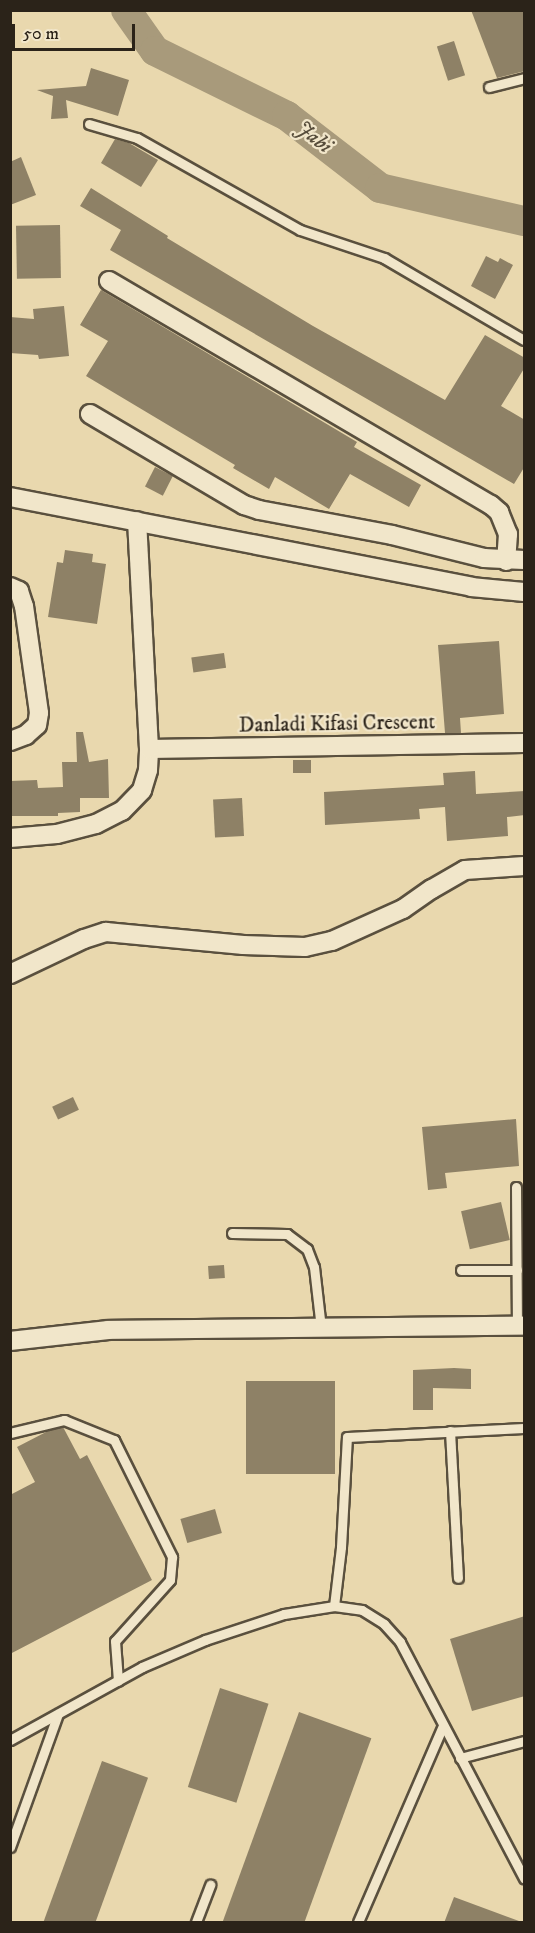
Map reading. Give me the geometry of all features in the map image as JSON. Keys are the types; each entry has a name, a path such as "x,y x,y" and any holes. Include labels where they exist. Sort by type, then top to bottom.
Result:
{"street":[{"path":"90,414 244,505 392,535 483,558 515,560 499,512 490,505 109,280"},
{"path":"10,497 385,568 471,587 525,592"},
{"path":"10,838 57,834 96,824 122,811 142,790 148,770 149,749 137,521"},
{"path":"385,568 392,535"},
{"path":"10,587 19,591 24,606 39,712 37,724 26,735 10,741"},
{"name":"Danladi Kifasi Crescent","path":"149,749 525,743"},
{"path":"10,974 84,939 106,933 243,945 305,947 332,940 404,909 465,870 525,866"},
{"path":"10,1341 108,1330 521,1326"}],"lane":[{"path":"489,87 525,78"},
{"path":"89,124 137,138 300,230 384,258 525,340"},
{"path":"516,1187 517,1270 521,1326"},
{"path":"232,1233 287,1234 307,1250 314,1267 321,1328"},
{"path":"460,1270 517,1270"},
{"path":"10,1433 64,1420 114,1440 172,1557 170,1580 115,1641 118,1681"},
{"path":"334,1606 341,1547 347,1437 525,1428"},
{"path":"450,1431 458,1578"},
{"path":"10,1740 118,1681 205,1640 284,1614 334,1606 362,1610 384,1624 400,1642 525,1878"},
{"path":"10,1847 58,1714"},
{"path":"358,1923 443,1726"},
{"path":"460,1758 525,1741"},
{"path":"196,1923 210,1885"}],"building":[{"path":"471,10 525,10 525,71 497,78"},
{"path":"454,41 465,75 448,81 437,47"},
{"path":"91,68 129,80 118,116 66,100 68,118 51,119 53,96 37,90 86,86"},
{"path":"115,139 129,143 158,160 141,187 101,163"},
{"path":"21,157 36,195 10,205 10,162"},
{"path":"91,188 168,236 167,238 313,326 445,400 485,335 525,358 525,367 501,406 525,420 525,466 514,484 110,250 121,230 80,206"},
{"path":"60,225 61,278 17,279 16,226"},
{"path":"486,256 498,262 500,258 513,265 495,299 471,286"},
{"path":"101,290 357,442 354,447 421,485 409,507 350,474 329,509 275,477 269,489 233,468 235,465 86,376 108,341 80,325"},
{"path":"64,306 69,356 39,359 38,355 10,353 10,317 34,319 33,309"},
{"path":"155,467 173,476 163,496 145,487"},
{"path":"65,550 93,554 92,562 106,564 97,624 48,617 57,562 63,563"},
{"path":"499,641 504,714 460,718 461,733 445,733 438,645"},
{"path":"224,653 226,668 193,672 191,658"},
{"path":"76,732 83,732 89,762 108,759 109,798 80,798 80,812 58,813 58,816 10,816 10,781 37,780 38,788 63,787 62,762 77,762"},
{"path":"293,760 311,760 311,773 293,773"},
{"path":"475,771 476,794 525,791 525,815 507,817 508,836 447,841 445,807 419,809 420,819 325,825 324,792 444,785 443,773"},
{"path":"242,798 244,836 215,837 213,800"},
{"path":"73,1097 79,1110 58,1119 52,1107"},
{"path":"516,1119 519,1166 445,1173 447,1188 428,1190 422,1127"},
{"path":"501,1202 510,1240 470,1249 461,1211"},
{"path":"224,1265 225,1278 209,1279 208,1266"},
{"path":"471,1369 471,1389 433,1388 433,1410 413,1410 413,1370"},
{"path":"246,1381 335,1381 335,1474 246,1474"},
{"path":"63,1427 80,1459 87,1455 152,1580 10,1654 10,1495 35,1482 17,1447 48,1431"},
{"path":"215,1509 222,1533 187,1543 180,1519"},
{"path":"525,1616 525,1696 472,1711 450,1639"},
{"path":"220,1688 269,1704 236,1803 188,1787"},
{"path":"299,1712 371,1738 305,1922 223,1922"},
{"path":"102,1761 148,1778 96,1922 43,1922"},
{"path":"454,1897 519,1921 518,1923 444,1923"}],"waterway":[{"name":"Jabi","path":"126,10 155,51 287,116 380,188 524,221"}]}
